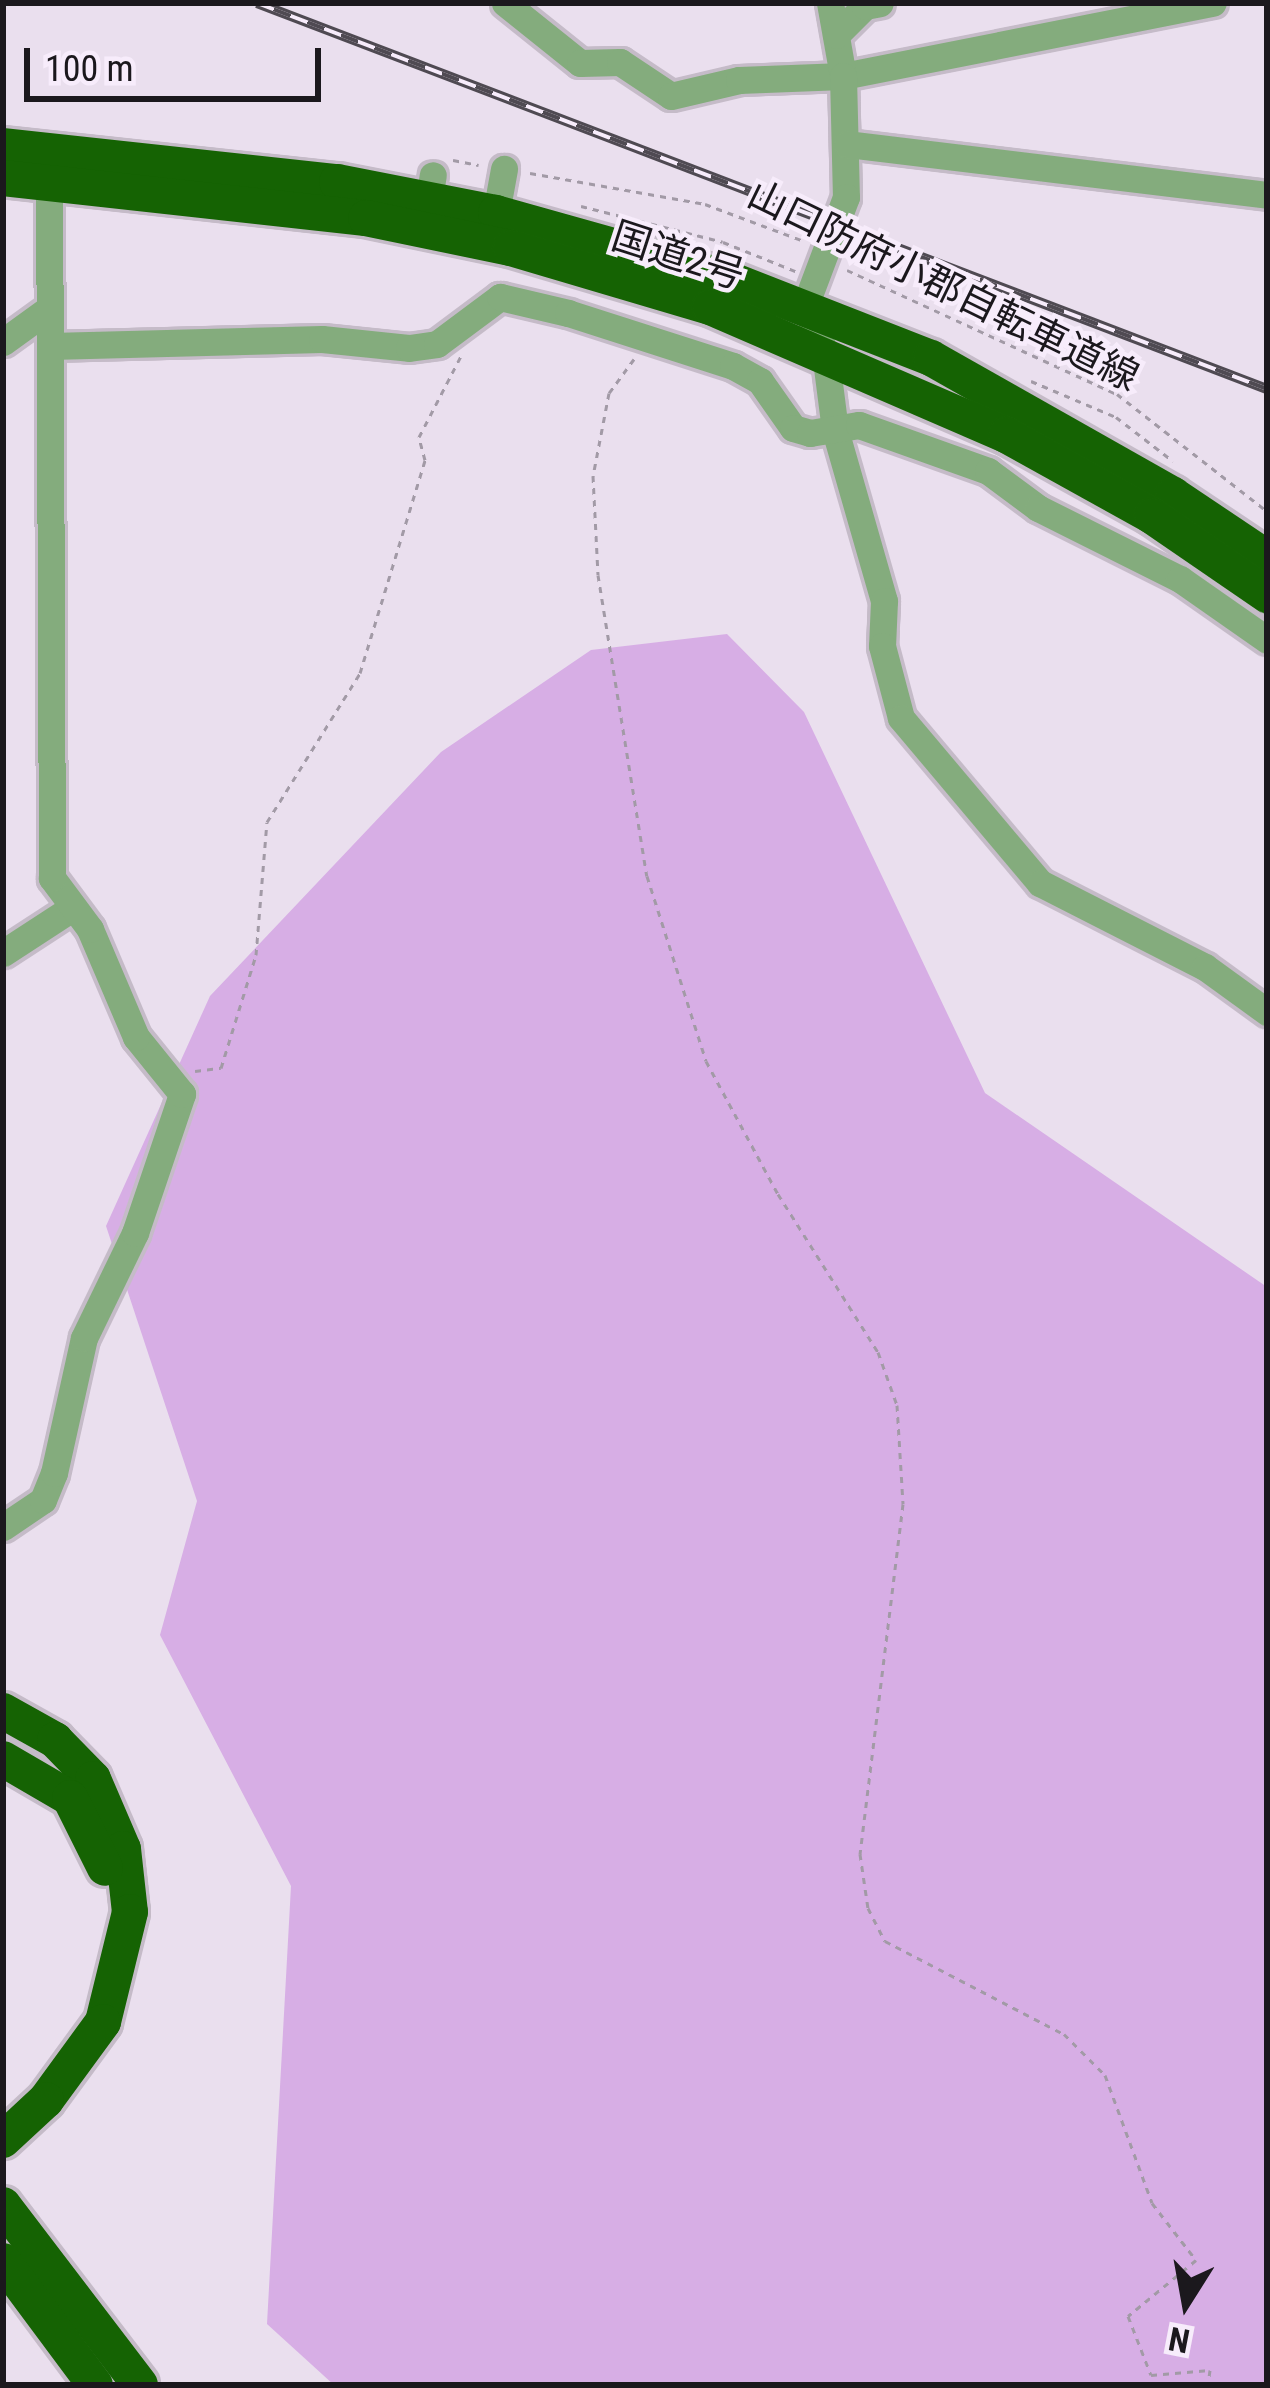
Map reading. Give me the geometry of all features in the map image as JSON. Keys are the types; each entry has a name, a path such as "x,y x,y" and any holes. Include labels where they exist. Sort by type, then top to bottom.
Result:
{"highway":[{"name":"国道2号","path":"3,146 49,166 366,218 511,248 710,307 825,352 1081,474 1267,595"},
{"name":"国道2号","path":"3,178 49,166 431,187 496,213 805,306 1031,410 1267,558"},
{"path":"3,1711 56,1739 93,1779 123,1849 130,1893 123,1968 103,2022 9,2120"},
{"path":"3,1759 70,1798 98,1845 110,1895 93,1995 62,2048 9,2120"},
{"path":"3,2178 40,2251"},
{"path":"3,2205 140,2385"},
{"path":"3,2261 95,2385"},
{"path":"3,2290 79,2385"}],"street":[{"path":"505,3 580,63 620,62 671,96 739,80 843,76 1161,7 1213,3"},
{"path":"830,3 843,76 846,197 805,306 825,352 835,430 884,602 886,671 919,746 1040,883 1205,967 1267,1012"},
{"path":"836,34 865,6 880,3"},
{"path":"847,144 1267,195"},
{"path":"3,1527 43,1500 54,1473 84,1337 135,1233 179,1115 182,1094 171,1074 136,1037 90,928 52,878 49,166"},
{"path":"496,213 504,169"},
{"path":"50,346 322,339 409,348 460,329 500,297 649,338 760,381 793,428 835,430 859,425 988,471 1038,508 1180,579 1267,640"},
{"path":"3,342 50,308"},
{"path":"3,953 73,908"}],"path":[{"name":"山口防府小郡自転車道線","path":"431,187 440,158 704,204 756,218 1117,394 1267,511"},
{"path":"171,1074 221,1068 256,956 267,822 359,673 425,460 419,437 462,358 460,329"},
{"path":"649,338 610,393 593,476 598,575 647,875 706,1061 778,1194 878,1352 897,1405 904,1504 860,1854 868,1908 886,1941 1064,2034 1105,2075 1152,2203 1196,2260 1128,2316 1151,2375 1210,2369 1208,2385"}],"shaded area":[{"path":"727,634 804,712 985,1093 1267,1287 1267,2385 334,2385 267,2324 291,1886 160,1635 197,1501 106,1226 210,996 441,752 591,650"}],"railway":[{"path":"257,3 1267,389"}]}
